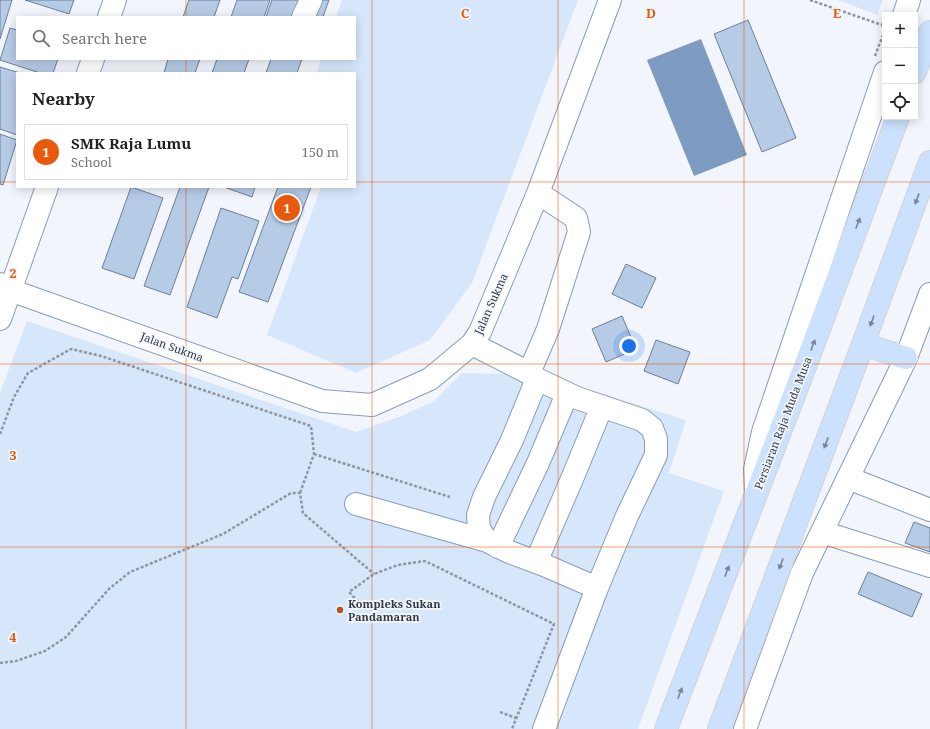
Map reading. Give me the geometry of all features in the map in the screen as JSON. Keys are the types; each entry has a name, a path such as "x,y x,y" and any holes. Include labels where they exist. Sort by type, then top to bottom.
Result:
{"main road":[{"path":"918,64 930,32"},
{"name":"Persiaran Raja Muda Musa","path":"666,729 897,120"},
{"path":"719,729 930,162"},
{"path":"863,344 906,358"}],"street":[{"path":"108,16 115,0"},
{"path":"303,16 311,0"},
{"name":"Jalan Sukma","path":"5,287 322,401 372,405 430,380 472,344 480,332 538,193 610,0"},
{"path":"905,12 909,0"},
{"path":"88,72 93,60"},
{"path":"756,493 755,469 763,432 879,66"},
{"path":"0,319 5,287 48,188"},
{"path":"493,544 479,530 478,515 484,497 512,440 579,232 576,218 538,193"},
{"path":"745,729 802,573 906,358 930,294"},
{"path":"472,344 567,394 642,420 652,428 656,439 656,455 627,516 597,588 544,729"},
{"path":"493,544 538,463 567,394"},
{"path":"536,562 602,406"},
{"path":"848,478 930,510"},
{"path":"356,504 493,544 597,588"},
{"path":"822,532 930,566"}],"path":[{"path":"810,0 882,25"},
{"path":"879,66 882,48"},
{"path":"0,434 14,397 28,374 71,349 100,356 311,426 314,454 300,493 303,513 374,574"},
{"path":"314,454 450,497"},
{"path":"0,664 16,661 45,651 66,637 109,589 130,572 223,534 291,493 300,493"},
{"path":"365,609 349,592 374,574 398,565 425,561 554,624 512,729"},
{"path":"500,712 516,718"}],"shaded area":[{"path":"342,0 578,0 472,283 430,340 356,373 267,335 321,188 356,188 356,72 317,72 321,60 356,60 356,16 336,16"},
{"path":"838,0 883,0 877,15"},
{"name":"Kompleks Sukan Pandamaran","path":"27,321 356,432 399,417 433,402 462,373 543,375 686,420 669,473 724,491 638,729 0,729 0,393"}],"water":[{"path":"701,39 747,155 694,176 647,60"}],"building":[{"path":"0,0 12,0 0,39"},
{"path":"25,0 74,0 69,14"},
{"path":"189,0 220,0 214,16 183,16"},
{"path":"237,0 270,0 264,16 231,16"},
{"path":"272,0 329,0 323,16 266,16"},
{"path":"748,20 796,138 762,152 714,34"},
{"path":"10,28 16,30 16,60 58,60 53,72 37,72 0,60"},
{"path":"168,60 200,60 195,72 164,72"},
{"path":"217,60 249,60 244,72 212,72"},
{"path":"271,60 302,60 297,72 266,72"},
{"path":"0,67 17,72 16,135 0,129"},
{"path":"0,134 16,140 16,143 3,185 0,184"},
{"path":"131,188 163,198 134,279 102,268"},
{"path":"180,188 209,188 170,295 144,286"},
{"path":"227,188 255,188 252,197"},
{"path":"278,188 311,188 268,302 239,292"},
{"path":"221,208 259,221 238,279 232,277 217,318 187,307"},
{"path":"626,264 656,278 642,308 612,294"},
{"path":"622,316 636,349 606,362 592,329"},
{"path":"656,340 690,352 678,384 644,371"},
{"path":"914,522 930,528 930,552 905,543"},
{"path":"868,572 922,594 912,617 858,594"}],"place":[{"name":"SMK Raja Lumu","path":"287,208"},
{"name":"Kompleks Sukan Pandamaran","path":"340,610"}]}
